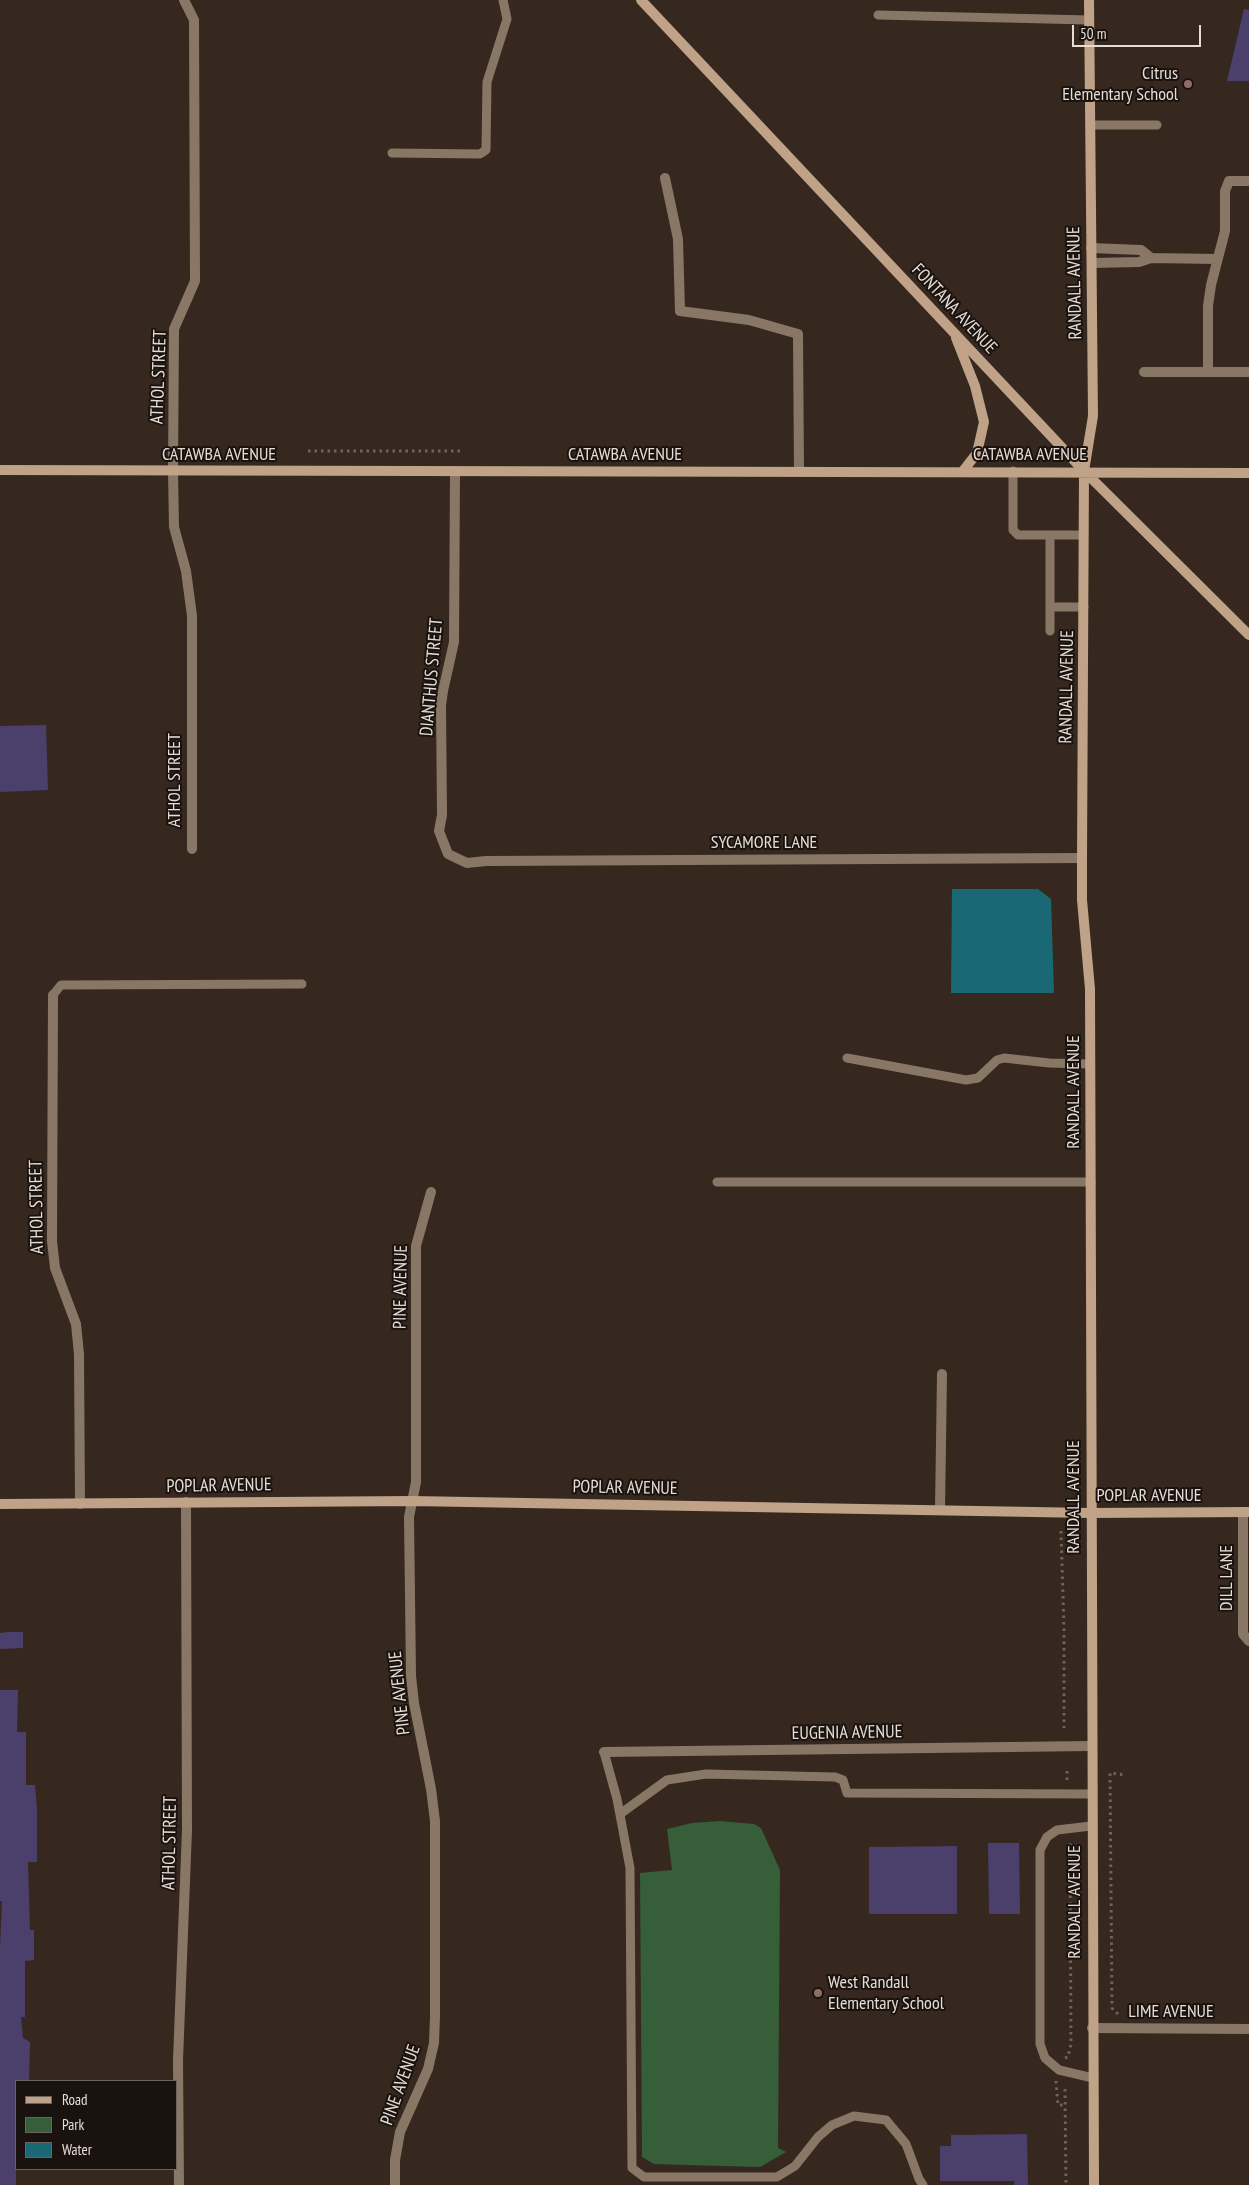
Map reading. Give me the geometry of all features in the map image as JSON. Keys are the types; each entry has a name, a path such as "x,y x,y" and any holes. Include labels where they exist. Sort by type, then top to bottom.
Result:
{"street":[{"name":"ATHOL STREET","path":"184,0 194,20 195,281 174,330 173,472 174,527 186,571 192,616 192,849"},
{"name":"FONTANA AVENUE","path":"641,0 1084,471 1249,635"},
{"name":"RANDALL AVENUE","path":"1089,0 1093,416 1084,471 1082,900 1090,989 1091,1826 1094,2185"},
{"path":"665,178 678,239 680,311 749,320 798,334 799,472"},
{"path":"1208,372 1208,306 1211,285 1225,231 1225,191 1229,181 1249,181"},
{"path":"1091,248 1140,250 1150,258"},
{"path":"1092,263 1139,262 1150,258 1218,259"},
{"path":"954,333 975,386 984,422 977,452 963,471"},
{"path":"1144,372 1249,372"},
{"name":"CATAWBA AVENUE","path":"0,470 173,472 1084,471 1249,473"},
{"name":"DIANTHUS STREET","path":"448,854 440,832 442,815 442,705 443,691 454,642 455,471"},
{"name":"SYCAMORE LANE","path":"448,854 467,864 496,861 1082,858"},
{"name":"ATHOL STREET","path":"53,995 52,1241 55,1268 76,1324 80,1504"},
{"name":"PINE AVENUE","path":"395,2185 395,2160 400,2132 428,2069 434,2043 435,2016 435,1821 411,1676 409,1517 416,1482 416,1246 431,1192"},
{"path":"940,1510 942,1374"},
{"name":"POPLAR AVENUE","path":"0,1504 412,1501 1090,1513 1246,1512"},
{"name":"ATHOL STREET","path":"179,2185 178,2060 187,1830 186,1502"},
{"name":"DILL LANE","path":"1246,1512 1243,1634 1249,1641"},
{"name":"EUGENIA AVENUE","path":"604,1752 1091,1746"},
{"name":"LIME AVENUE","path":"1092,2028 1249,2029"}],"lane":[{"path":"392,153 480,154 486,150 487,82 507,20 503,0"},
{"path":"878,15 1089,20"},
{"path":"1090,125 1157,125"},
{"path":"1013,471 1013,530 1018,535 1084,535"},
{"path":"1050,536 1050,631"},
{"path":"1050,606 1084,607"},
{"path":"53,995 61,985 302,984"},
{"path":"847,1058 966,1080 978,1078 997,1060 1004,1058 1049,1063 1090,1064"},
{"path":"717,1182 1091,1182"},
{"path":"604,1752 620,1814 630,1868 632,2168 644,2177 777,2177 795,2166 818,2137 832,2125 854,2116 886,2120 906,2144 923,2185"},
{"path":"620,1814 667,1780 706,1774 835,1777 843,1780 847,1793 1091,1794"},
{"path":"1091,1826 1057,1830 1047,1837 1040,1850 1040,2044 1045,2058 1059,2070 1093,2078"}],"path":[{"path":"308,451 462,451"},
{"path":"1061,1531 1064,1629 1064,1728"},
{"path":"1118,2014 1112,2008 1110,1773 1126,1775"},
{"path":"1064,2059 1068,2057 1071,2044 1070,1843"},
{"path":"1065,2089 1066,2185"}],"green space":[{"path":"719,1821 754,1824 761,1828 780,1870 778,2148 786,2152 760,2167 654,2164 642,2157 640,1873 672,1870 667,1829 692,1823"}],"water":[{"path":"952,889 1038,889 1051,899 1054,993 951,993"}],"building":[{"path":"1244,9 1249,10 1249,81 1227,81"},
{"path":"46,725 48,790 0,792 0,726"},
{"path":"23,1632 23,1648 0,1649 0,1633"},
{"path":"0,1690 18,1690 17,1732 26,1732 26,1785 35,1785 37,1862 28,1862 30,1930 34,1930 34,1960 25,1961 25,2017 21,2017 23,2038 30,2042 29,2080 15,2080 16,2185 0,2185 0,1947 2,1901 0,1901"},
{"path":"988,1843 1019,1843 1020,1914 989,1914"},
{"path":"957,1846 957,1914 869,1914 869,1847"},
{"path":"1027,2134 1028,2185 1014,2185 1014,2181 940,2181 940,2146 951,2146 951,2135"}],"place":[{"name":"Citrus Elementary School","path":"1188,84"},
{"name":"West Randall Elementary School","path":"818,1993"}]}
